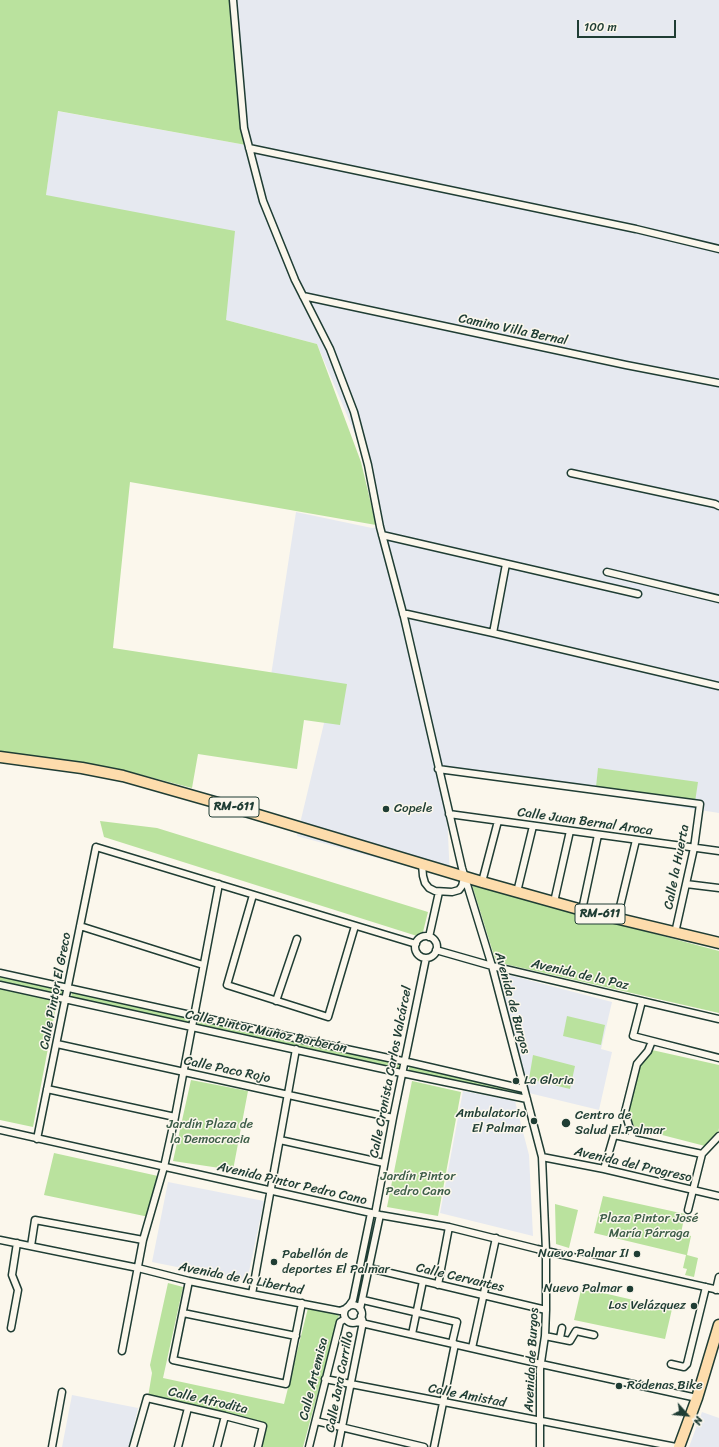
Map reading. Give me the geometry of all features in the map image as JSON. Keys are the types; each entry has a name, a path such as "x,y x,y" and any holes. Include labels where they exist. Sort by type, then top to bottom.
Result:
{"main road":[{"name":"RM-611","path":"0,757 82,768 123,776 517,892 617,919 719,943"},
{"path":"679,1447 697,1398 719,1325"}],"street":[{"name":"Avenida de Burgos","path":"233,0 244,128 263,200 295,280 330,349 354,412 368,465 382,535 403,614 464,877 492,966 542,1157 546,1251 546,1310 545,1336 540,1369 540,1447"},
{"path":"250,148 636,229 719,249"},
{"name":"Camino Villa Bernal","path":"303,296 719,383"},
{"path":"571,473 719,506"},
{"path":"382,535 638,594"},
{"path":"492,633 506,564"},
{"path":"607,572 719,599"},
{"path":"403,614 453,624 719,686"},
{"name":"Calle la Huerta","path":"438,769 700,804 694,848 676,933"},
{"name":"Calle Juan Bernal Aroca","path":"449,814 719,851"},
{"path":"482,882 498,821"},
{"path":"517,892 533,826"},
{"path":"554,902 570,831"},
{"path":"582,910 598,835"},
{"path":"617,919 636,840"},
{"name":"Calle Pintor El Greco","path":"38,1139 96,846 219,884"},
{"path":"422,864 425,883 429,888 439,892 452,892 458,890 462,886 464,877"},
{"path":"423,876 436,868"},
{"path":"122,1351 143,1240 164,1167 175,1117 219,884 416,944"},
{"path":"686,884 719,888"},
{"path":"458,890 469,893"},
{"path":"429,937 439,892"},
{"path":"253,895 227,986 328,1017 355,926"},
{"path":"80,926 203,965"},
{"path":"429,937 435,942 436,950 432,956 426,958 421,957 417,954 415,949 416,944 421,938 429,937"},
{"path":"276,1001 297,939"},
{"name":"Avenida de la Paz","path":"436,950 492,966 719,1019"},
{"name":"Calle Cronista Carlos Valcárcel","path":"360,1317 369,1268 375,1214 384,1163 426,958"},
{"name":"Calle Pintor Muñoz Barberán","path":"0,973 524,1089"},
{"name":"Calle Pintor Muñoz Barberán","path":"0,985 527,1099"},
{"path":"642,1001 633,1036 719,1058"},
{"path":"633,1139 625,1112 637,1064 648,1050 652,1042"},
{"name":"Calle Paco Rojo","path":"57,1044 393,1118"},
{"path":"252,1294 272,1190 296,1049"},
{"path":"47,1089 175,1117"},
{"name":"Avenida Pintor Pedro Cano","path":"0,1130 375,1214 449,1227 717,1290"},
{"path":"604,1169 614,1135 702,1154"},
{"path":"688,1210 702,1154 719,1136"},
{"path":"280,1140 384,1163"},
{"name":"Avenida del Progreso","path":"542,1157 604,1169 719,1196"},
{"name":"Calle Cronista Carlos Valcárcel","path":"344,1312 353,1300 375,1214"},
{"path":"30,1246 35,1220 143,1240"},
{"path":"438,1285 449,1227"},
{"path":"472,1348 496,1238"},
{"name":"Avenida de la Libertad","path":"0,1240 138,1268 189,1281 344,1312"},
{"path":"10,1328 18,1290 12,1275 17,1243"},
{"name":"Calle Cervantes","path":"369,1268 546,1310"},
{"path":"717,1290 719,1277"},
{"path":"189,1281 172,1360 286,1384 302,1303"},
{"path":"412,1334 423,1281"},
{"path":"671,1364 684,1367 687,1364 706,1287"},
{"path":"363,1300 457,1322 434,1447"},
{"path":"360,1317 351,1323 344,1312 354,1306 360,1317 412,1334 697,1398"},
{"name":"Calle Artemisa","path":"309,1447 325,1379 344,1312"},
{"path":"182,1313 296,1336"},
{"name":"Calle Jara Carrillo","path":"338,1447 350,1384 360,1317"},
{"path":"560,1338 562,1328"},
{"path":"545,1336 570,1341 576,1331 594,1335"},
{"name":"Calle Amistad","path":"325,1379 676,1447"},
{"path":"52,1447 62,1392"},
{"name":"Calle Afrodita","path":"133,1447 147,1398 263,1426 258,1447"},
{"path":"178,1447 188,1408"},
{"path":"217,1447 225,1416"},
{"path":"316,1421 424,1447"}],"shaded area":[{"path":"232,0 719,0 719,813 445,770 450,878 297,836 331,694 270,682 296,512 372,528 380,527 368,465 317,344 226,320 46,195 57,111 246,145"},
{"path":"505,974 612,1002 601,1049 612,1052 599,1110 529,1093 498,981"},
{"path":"463,1091 515,1101 529,1155 533,1236 440,1213"},
{"path":"168,1182 264,1201 247,1281 152,1262"},
{"path":"72,1395 138,1408 129,1447 62,1447"},
{"path":"702,1412 719,1418 719,1447 689,1447"}],"green space":[{"path":"0,0 231,0 246,145 58,111 46,195 235,231 226,320 317,344 361,462 376,525 130,482 113,648 347,684 340,725 304,720 297,769 198,754 192,788 115,768 0,753"},
{"path":"598,768 698,782 695,802 596,787"},
{"path":"100,821 157,828 428,912 423,932 417,936 104,837"},
{"path":"472,885 719,951 719,1013 496,962"},
{"path":"0,976 65,990 64,995 0,981"},
{"path":"0,989 57,1001 33,1127 0,1120"},
{"path":"72,992 191,1019 190,1023 71,997"},
{"path":"567,1016 605,1025 601,1045 563,1036"},
{"path":"198,1020 402,1065 402,1069 197,1025"},
{"path":"652,1050 719,1065 718,1134 705,1146 635,1128 627,1111 639,1065"},
{"path":"533,1055 575,1066 570,1089 529,1079"},
{"path":"410,1066 522,1091 523,1096 408,1071"},
{"name":"Jardín Plaza de la Democracia","path":"191,1080 248,1091 233,1170 173,1161"},
{"name":"Jardín Pintor Pedro Cano","path":"412,1081 461,1092 438,1216 387,1207"},
{"path":"54,1153 158,1176 149,1217 44,1195"},
{"name":"Plaza Pintor José María Párraga","path":"603,1196 685,1214 681,1233 691,1236 687,1255 698,1258 694,1277 685,1275 687,1269 683,1268 686,1255 594,1233"},
{"path":"555,1204 578,1210 569,1248 556,1244"},
{"path":"168,1283 183,1287 163,1378 284,1404 308,1308 339,1315 303,1447 261,1447 266,1425 148,1397 152,1373 150,1365"},
{"path":"581,1290 599,1292 672,1309 665,1339 574,1320"}],"place":[{"name":"Copele","path":"386,809"},
{"name":"La Gloria","path":"516,1081"},
{"name":"Ambulatorio El Palmar","path":"534,1121"},
{"name":"Centro de Salud El Palmar","path":"566,1123"},
{"name":"Nuevo Palmar II","path":"637,1254"},
{"name":"Pabellón de deportes El Palmar","path":"274,1262"},
{"name":"Nuevo Palmar","path":"630,1289"},
{"name":"Los Velázquez","path":"694,1306"},
{"name":"Ródenas Bike","path":"619,1386"}]}
